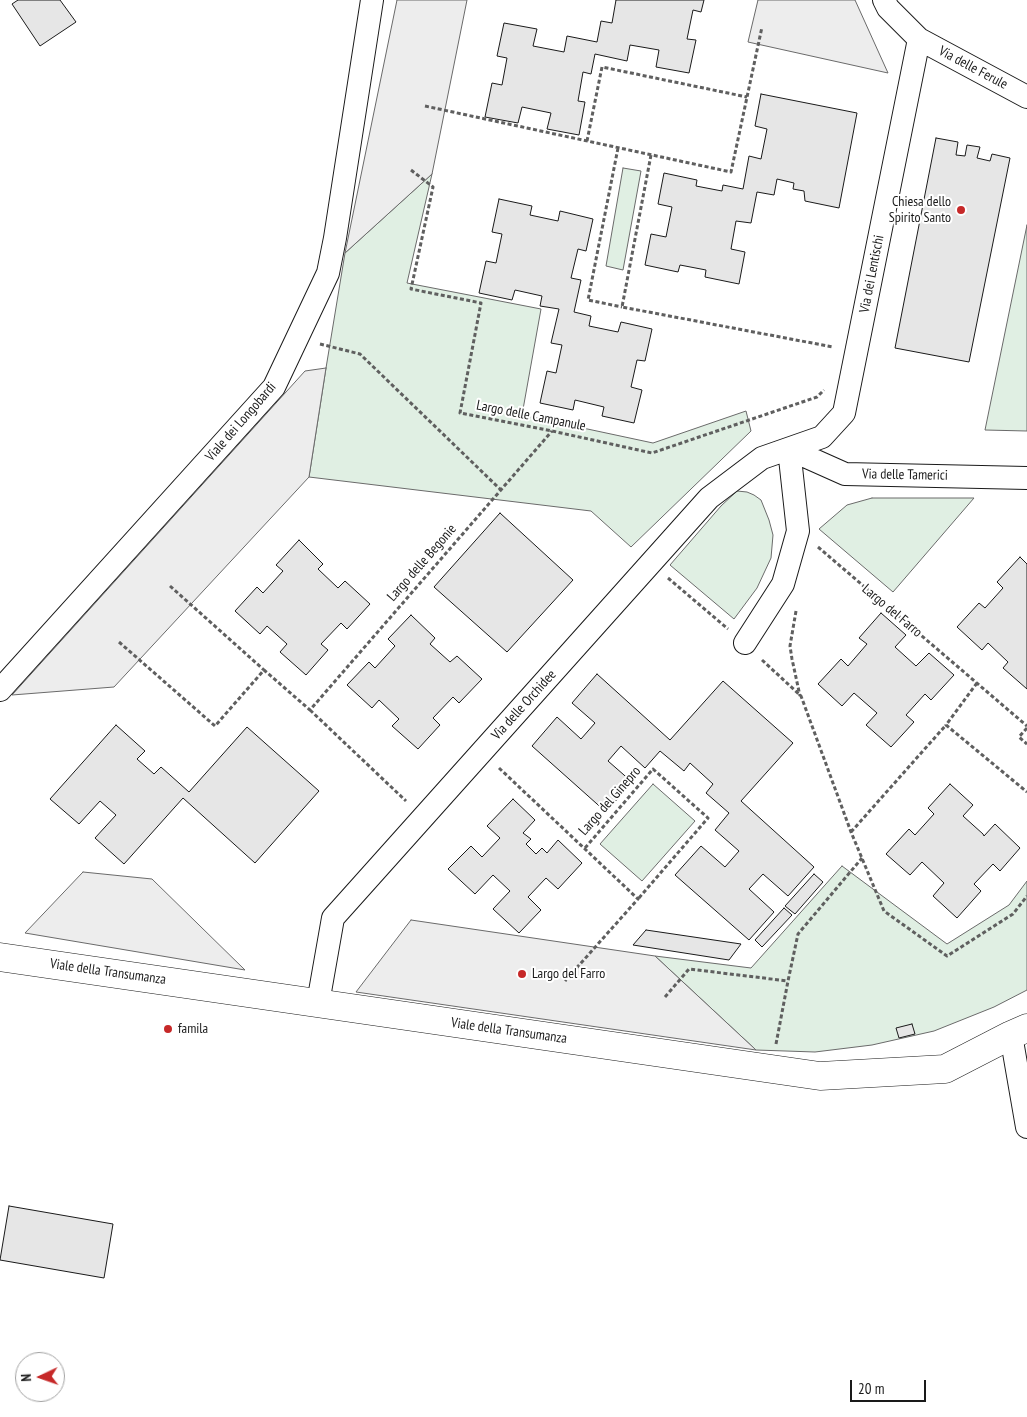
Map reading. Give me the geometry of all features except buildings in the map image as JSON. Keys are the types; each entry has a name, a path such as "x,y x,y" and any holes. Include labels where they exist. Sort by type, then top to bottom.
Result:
{"street":[{"name":"Viale dei Longobardi","path":"0,690 274,387 328,273 372,0"},
{"name":"Via delle Ferule","path":"884,0 888,8 919,39 1027,97"},
{"name":"Via dei Lentischi","path":"789,449 822,437 844,413 919,39"},
{"name":"Via delle Tamerici","path":"789,449 845,474 1027,478"},
{"path":"745,644 783,584 798,531 789,449"},
{"name":"Via delle Orchidee","path":"318,1003 333,918 710,498 762,458 789,449"},
{"path":"0,945 11,958"},
{"name":"Viale della Transumanza","path":"11,958 820,1076 946,1069 1019,1032"},
{"path":"1019,1032 1027,1127"}],"path":[{"path":"424,106 731,172 762,27"},
{"path":"587,141 602,67 747,98"},
{"path":"618,148 588,300 856,352"},
{"path":"622,307 651,155"},
{"name":"Largo delle Campanule","path":"411,170 433,187 411,289 481,303 460,414 552,431 652,453 816,397 829,386"},
{"path":"316,342 360,354 501,490"},
{"name":"Largo delle Begonie","path":"310,710 552,431"},
{"name":"Largo del Farro","path":"798,531 1027,727 1019,738 1027,744"},
{"path":"651,563 745,644 800,696"},
{"path":"170,586 310,710 423,817"},
{"path":"796,607 790,646 800,696 851,832 884,911 947,956 1013,914 1027,896"},
{"path":"120,642 215,726 264,670"},
{"path":"851,832 946,725 977,683"},
{"path":"946,725 1027,792"},
{"name":"Largo del Ginepro","path":"482,752 638,899"},
{"name":"Largo del Ginepro","path":"566,981 708,818 653,769 585,848"},
{"path":"772,1070 798,934 862,858"},
{"path":"665,996 689,969 788,981"}],"green space":[{"path":"623,168 641,171 623,270 606,266"},
{"path":"432,174 407,283 541,309 522,415 653,443 746,411 751,431 631,547 591,511 309,477 345,253"},
{"path":"1027,225 1027,431 985,430"},
{"path":"737,491 747,492 761,500 773,535 771,558 757,588 734,619 670,565 721,506"},
{"path":"872,498 974,498 893,592 819,529 847,505"},
{"path":"653,784 695,821 642,881 600,844"},
{"path":"842,866 947,944 1009,905 1027,881 1027,990 994,1007 934,1031 872,1045 815,1052 756,1050 655,956 751,968"}],"shaded area":[{"path":"397,0 467,0 432,174 345,253"},
{"path":"758,0 855,0 888,73 748,42"},
{"path":"326,368 309,477 114,687 12,695 305,371"},
{"path":"83,872 152,879 245,970 25,933"},
{"name":"Largo del Farro","path":"411,920 655,956 756,1050 356,992"}],"place":[{"name":"Chiesa dello Spirito Santo","path":"961,210"},
{"name":"Largo del Farro","path":"522,974"},
{"name":"famila","path":"168,1029"}]}
